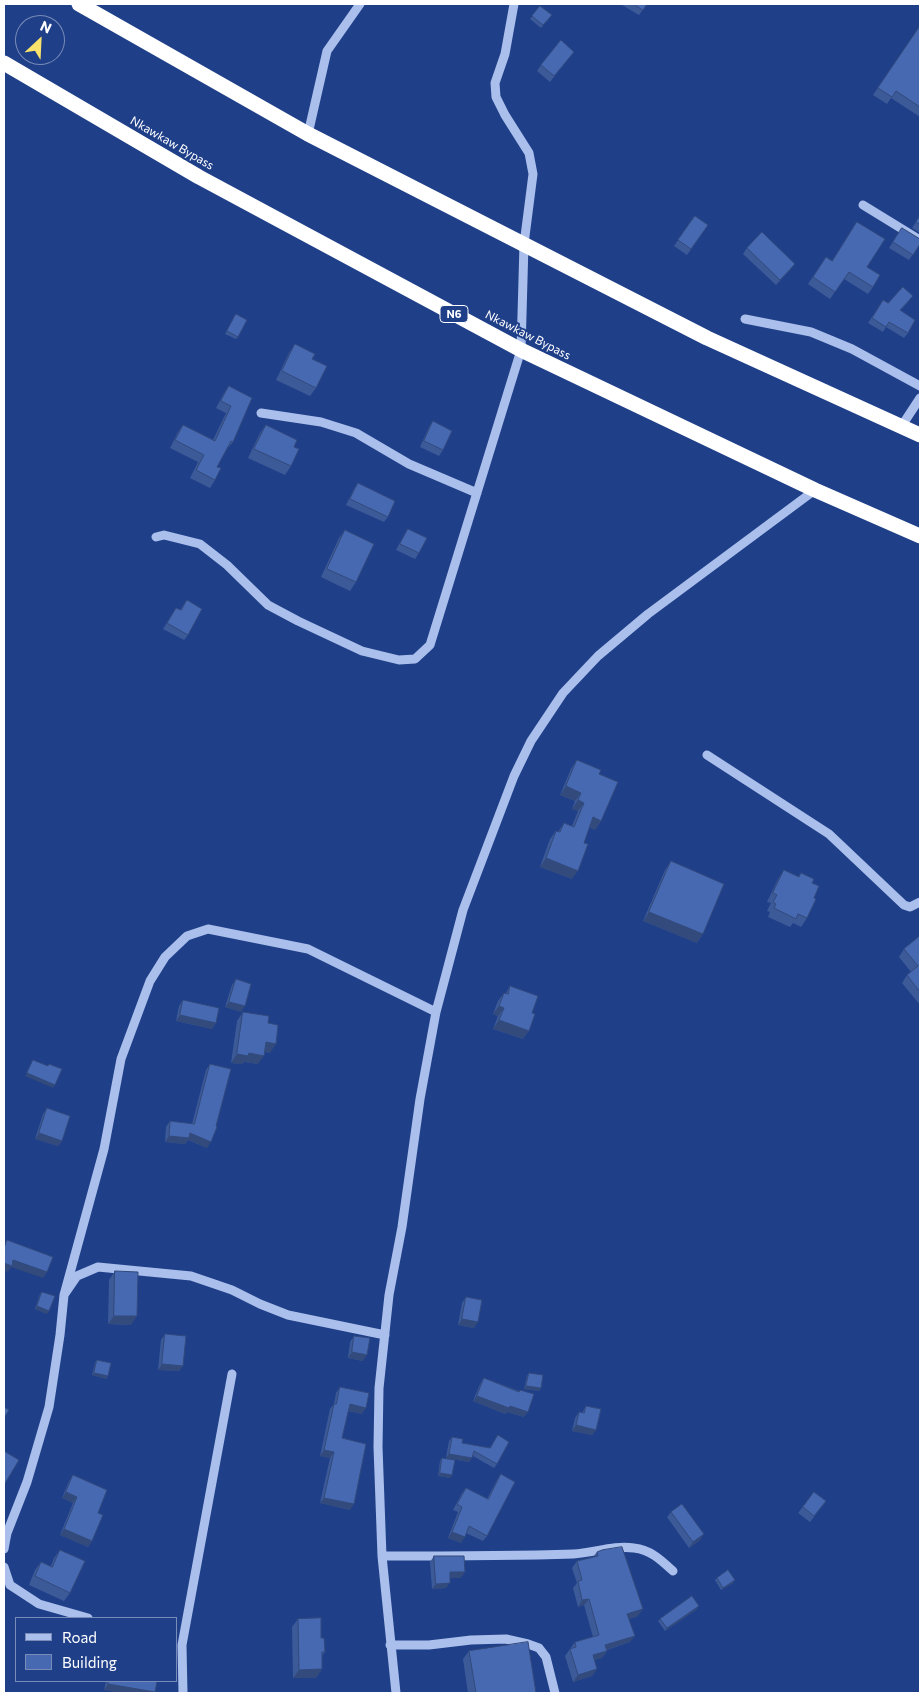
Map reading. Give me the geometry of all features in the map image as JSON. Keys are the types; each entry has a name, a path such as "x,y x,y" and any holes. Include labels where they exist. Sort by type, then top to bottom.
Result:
{"highway":[{"path":"79,4 308,134 707,338 920,435"},
{"name":"Nkawkaw Bypass","path":"4,63 199,177 521,350 815,490 920,536"}],"street":[{"path":"308,134 327,51 360,4"},
{"path":"156,537 164,535 200,544 227,565 268,605 362,651 398,660 415,659 430,645 521,350 524,244 533,174 528,153 496,97 495,83 505,54 514,4"},
{"path":"863,205 920,240"},
{"path":"745,319 811,332 852,349 920,386"},
{"path":"901,427 920,398"},
{"path":"261,413 321,422 356,433 408,464 477,493"},
{"path":"396,1693 382,1556 378,1427 379,1388 389,1295 402,1227 420,1099 436,1012 463,910 514,776 530,741 563,693 598,656 648,614 815,490"},
{"path":"707,755 829,834 904,906 910,907 920,902"},
{"path":"4,1549 7,1533 27,1482 49,1407 64,1295 104,1149 121,1059 150,980 165,957 187,936 208,929 308,949 436,1012"},
{"path":"64,1295 77,1276 98,1267 192,1276 224,1287 288,1315 384,1335"},
{"path":"183,1693 179,1644 232,1374"},
{"path":"382,1556 577,1554 616,1547 647,1550 673,1571"},
{"path":"4,1567 10,1585 39,1604 84,1617"},
{"path":"390,1645 429,1645 471,1640 506,1639 528,1644 539,1648 546,1657 555,1693"}],"building":[{"path":"634,4 647,4 643,10"},
{"path":"540,6 552,15 543,25 532,16"},
{"path":"920,26 920,107 896,91 892,97 878,88"},
{"path":"561,40 574,52 554,76 541,65"},
{"path":"695,216 708,225 691,249 678,240"},
{"path":"920,216 920,225 916,222"},
{"path":"857,222 885,239 867,267 880,275 873,287 849,272 835,292 813,277 826,257 832,261"},
{"path":"902,228 920,239 920,244 913,255 893,242"},
{"path":"762,232 795,264 780,280 747,248"},
{"path":"903,287 913,296 900,310 915,320 908,333 889,322 886,327 872,318 883,300 888,303"},
{"path":"236,314 247,320 238,337 227,331"},
{"path":"295,344 315,354 312,359 327,366 316,388 282,371"},
{"path":"229,386 252,398 233,442 231,441 217,467 221,468 215,480 196,470 204,455 175,440 183,425 215,441 231,406 221,401"},
{"path":"433,421 452,431 443,450 424,441"},
{"path":"266,425 297,440 294,447 299,449 291,466 254,449"},
{"path":"358,483 395,501 388,517 350,499"},
{"path":"408,529 427,538 419,553 400,544"},
{"path":"345,530 374,544 356,582 327,569"},
{"path":"187,600 202,609 188,635 167,623 176,608 181,610"},
{"path":"577,760 601,770 599,774 618,782 601,821 593,817 584,843 588,844 578,871 546,858 556,831 560,832 564,823 574,827 584,803 578,800 581,793 566,786"},
{"path":"671,861 724,884 703,934 649,912"},
{"path":"784,870 799,877 801,873 814,879 812,883 819,886 814,898 816,899 807,918 798,914 796,919 774,908 776,904 773,902 777,895 773,893"},
{"path":"920,936 920,992 907,975 918,966 904,949"},
{"path":"236,979 251,984 245,1006 229,1002"},
{"path":"510,986 538,996 532,1013 535,1014 529,1031 499,1020 504,1008 499,1006 504,993 508,994"},
{"path":"183,1000 219,1008 216,1023 180,1015"},
{"path":"243,1012 269,1016 268,1023 278,1025 276,1044 266,1042 264,1056 249,1053 248,1056 237,1054"},
{"path":"33,1060 62,1069 55,1085 27,1073"},
{"path":"210,1064 231,1069 217,1127 211,1142 190,1133 189,1138 169,1136 170,1121 194,1124"},
{"path":"47,1108 70,1116 62,1141 39,1133"},
{"path":"7,1240 53,1257 47,1272 13,1260 12,1266 4,1263 4,1249"},
{"path":"115,1271 138,1272 137,1316 114,1316"},
{"path":"42,1292 55,1296 49,1311 37,1306"},
{"path":"466,1297 482,1300 478,1322 462,1319"},
{"path":"165,1334 186,1336 183,1366 162,1364"},
{"path":"354,1336 370,1338 367,1355 352,1352"},
{"path":"97,1360 111,1363 108,1376 94,1373"},
{"path":"529,1373 543,1375 541,1388 526,1386"},
{"path":"484,1378 519,1392 520,1390 534,1394 528,1412 510,1406 509,1408 477,1396"},
{"path":"340,1387 369,1393 366,1408 350,1404 342,1438 366,1444 354,1504 324,1498 334,1452 324,1450 334,1404 336,1404"},
{"path":"586,1406 601,1409 596,1430 576,1425 579,1412 584,1413"},
{"path":"4,1407 9,1410 4,1418"},
{"path":"498,1435 509,1442 497,1464 474,1451 472,1458 449,1454 452,1437 463,1439 462,1443 490,1448"},
{"path":"4,1451 19,1460 4,1485"},
{"path":"442,1458 455,1460 452,1475 440,1473"},
{"path":"501,1474 515,1482 487,1536 469,1526 465,1537 452,1532 462,1507 457,1504 466,1488 488,1499"},
{"path":"73,1475 107,1490 98,1513 103,1515 92,1541 64,1529 77,1497 66,1492"},
{"path":"814,1492 826,1501 814,1516 803,1507"},
{"path":"682,1504 704,1534 693,1542 671,1512"},
{"path":"622,1547 643,1609 627,1614 635,1636 605,1645 607,1651 593,1655 597,1669 578,1675 570,1649 576,1647 575,1642 599,1635 589,1599 582,1600 578,1581 582,1580 577,1561 598,1556 597,1552 602,1550"},
{"path":"60,1550 85,1561 70,1593 35,1576 41,1562 52,1567"},
{"path":"434,1556 464,1556 465,1572 450,1572 450,1583 436,1584"},
{"path":"728,1570 735,1580 723,1588 717,1578"},
{"path":"692,1596 699,1606 667,1628 660,1619"},
{"path":"321,1618 321,1638 324,1638 325,1652 322,1652 322,1669 299,1670 298,1619"},
{"path":"528,1642 536,1693 476,1693 469,1651"},
{"path":"109,1682 157,1682 155,1692 108,1684"}]}
